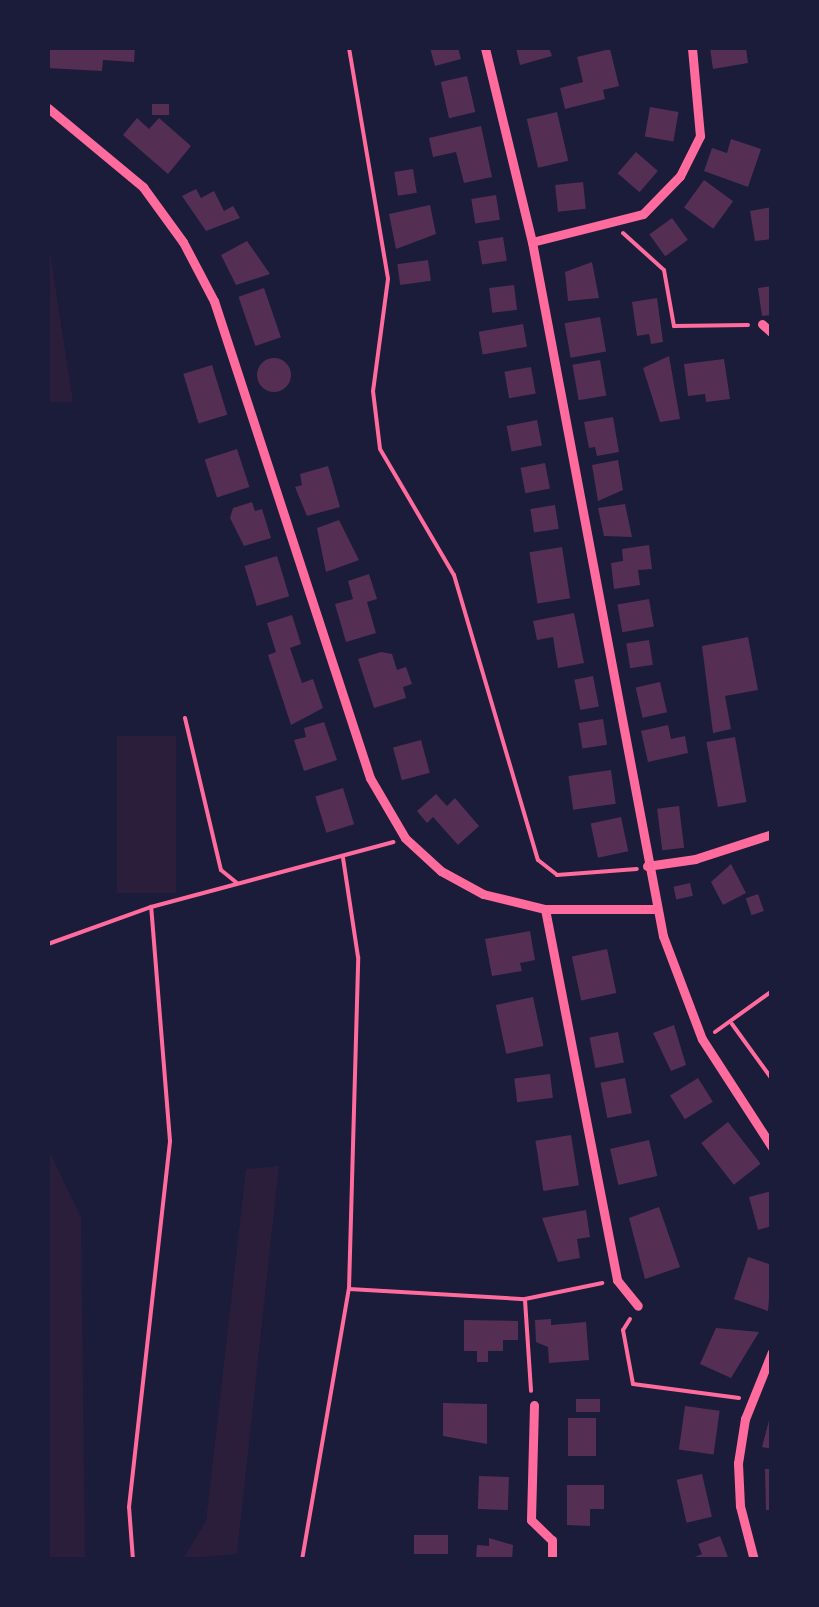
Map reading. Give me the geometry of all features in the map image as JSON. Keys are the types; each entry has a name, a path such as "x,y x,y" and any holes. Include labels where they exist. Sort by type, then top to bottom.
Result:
{"street":[{"path":"484,48 532,242 656,909 702,1039 772,1146"},
{"path":"532,242 616,226 643,214 680,176 700,136 692,48"},
{"path":"48,108 142,187 183,242 214,301 370,778 406,838 441,871 483,894 545,908 656,909"},
{"path":"762,324 772,333"},
{"path":"646,866 695,860 772,834"},
{"path":"545,908 617,1280 638,1306"},
{"path":"754,1560 738,1486 750,1400 772,1352"},
{"path":"534,1405 530,1520 552,1540 552,1560"}],"path":[{"path":"349,48 388,279 373,390 380,449 454,575 538,860 557,875 646,866"},
{"path":"616,226 664,270 674,326 762,324"},
{"path":"185,718 221,870 237,882"},
{"path":"48,944 152,907 406,838"},
{"path":"302,1560 349,1289 358,958 343,858"},
{"path":"133,1560 129,1507 170,1141 152,907"},
{"path":"702,1039 732,1024 772,991"},
{"path":"732,1024 772,1079"},
{"path":"349,1289 525,1299 617,1280"},
{"path":"525,1299 534,1405"},
{"path":"638,1306 623,1330 632,1384 750,1400"}],"shaded area":[{"path":"48,239 73,402 48,402"},
{"path":"117,736 176,736 176,893 117,893"},
{"path":"48,1149 81,1217 85,1559 48,1559"},
{"path":"279,1166 237,1554 183,1559 206,1521 246,1169"}],"building":[{"path":"48,48 135,48 134,62 103,60 102,71 48,68"},
{"path":"430,48 458,48 461,59 435,66"},
{"path":"516,48 549,48 552,56 520,65"},
{"path":"710,48 746,48 748,63 713,69"},
{"path":"610,49 619,86 603,90 605,99 565,109 560,88 583,82 577,57"},
{"path":"467,76 475,112 449,118 441,82"},
{"path":"152,104 169,104 169,115 152,115"},
{"path":"650,107 679,112 673,142 645,137"},
{"path":"557,112 568,161 538,168 527,119"},
{"path":"137,118 149,129 159,118 191,146 168,174 123,135"},
{"path":"481,126 492,177 464,183 456,152 433,157 429,138"},
{"path":"731,139 761,149 748,187 704,171 712,148 727,153"},
{"path":"636,152 658,171 640,192 618,173"},
{"path":"413,169 417,193 398,196 394,172"},
{"path":"704,180 733,201 713,229 684,208"},
{"path":"583,182 586,209 558,212 555,185"},
{"path":"196,189 201,198 214,191 224,211 233,206 240,218 206,231 182,196"},
{"path":"496,195 500,220 475,224 471,199"},
{"path":"430,205 436,234 396,249 389,214"},
{"path":"772,207 772,239 755,241 750,211"},
{"path":"672,218 688,240 665,256 649,234"},
{"path":"503,237 507,261 482,265 478,241"},
{"path":"247,241 270,274 236,285 221,255"},
{"path":"428,260 431,281 400,285 397,264"},
{"path":"592,262 599,298 568,301 565,272"},
{"path":"514,285 517,310 492,313 489,288"},
{"path":"772,286 772,315 762,316 758,288"},
{"path":"264,288 281,337 255,346 238,297"},
{"path":"657,298 663,342 651,344 649,334 637,336 632,302"},
{"path":"600,317 606,351 571,358 565,323"},
{"path":"523,324 527,347 483,354 479,332"},
{"path":"669,356 680,419 660,422 643,368"},
{"path":"274,358 286,363 291,375 286,387 274,392 262,387 257,375 262,363"},
{"path":"724,359 730,399 706,402 705,394 688,396 684,364"},
{"path":"600,360 606,395 579,400 572,365"},
{"path":"212,365 227,415 199,423 183,374"},
{"path":"531,367 536,394 509,398 504,372"},
{"path":"613,417 619,452 597,456 595,447 589,448 584,422"},
{"path":"537,420 542,446 512,451 507,426"},
{"path":"237,449 249,487 217,498 205,460"},
{"path":"618,460 623,490 598,501 592,465"},
{"path":"545,463 550,489 525,493 520,468"},
{"path":"328,466 340,507 307,516 295,487 302,485 300,474"},
{"path":"252,502 255,511 262,509 271,538 244,546 230,518 233,508"},
{"path":"625,504 632,537 604,536 598,508"},
{"path":"555,505 559,529 534,533 530,509"},
{"path":"339,520 359,560 326,572 317,528"},
{"path":"649,545 652,569 638,570 640,585 614,589 611,563 623,561 622,549"},
{"path":"562,547 570,598 538,604 529,552"},
{"path":"277,556 289,596 257,606 244,566"},
{"path":"369,574 377,599 367,602 376,633 346,642 335,604 353,599 348,581"},
{"path":"649,599 654,627 622,632 617,605"},
{"path":"574,613 584,663 558,668 553,637 537,640 533,621"},
{"path":"292,615 301,644 290,648 302,683 313,679 323,708 291,725 268,655 276,652 267,623"},
{"path":"748,637 758,690 725,696 731,729 713,733 702,646"},
{"path":"649,640 653,665 630,668 626,644"},
{"path":"381,652 392,654 397,670 406,667 412,684 403,687 406,698 374,708 358,659"},
{"path":"593,676 599,706 580,710 574,680"},
{"path":"660,682 667,712 643,718 636,688"},
{"path":"603,719 607,745 582,749 578,723"},
{"path":"324,722 337,760 304,771 294,740 306,737 304,728"},
{"path":"668,725 671,739 685,736 688,753 648,762 641,731"},
{"path":"735,737 746,802 718,807 706,742"},
{"path":"421,740 430,773 402,780 393,748"},
{"path":"611,770 616,804 573,810 568,776"},
{"path":"343,788 354,824 326,833 315,796"},
{"path":"436,794 447,806 455,798 479,826 458,845 433,817 427,823 417,811"},
{"path":"679,806 684,848 662,850 657,809"},
{"path":"621,817 628,851 598,858 591,823"},
{"path":"731,864 746,893 723,905 711,882"},
{"path":"690,883 693,896 676,899 673,887"},
{"path":"758,894 764,911 752,915 746,898"},
{"path":"530,931 535,960 520,963 522,971 492,976 485,939"},
{"path":"607,949 616,993 581,1001 572,956"},
{"path":"533,997 543,1046 506,1054 496,1005"},
{"path":"674,1025 686,1065 671,1071 653,1033"},
{"path":"618,1032 624,1062 595,1068 590,1038"},
{"path":"550,1074 553,1098 517,1102 514,1078"},
{"path":"625,1078 632,1113 607,1118 600,1083"},
{"path":"698,1078 713,1102 685,1119 670,1095"},
{"path":"728,1122 761,1164 734,1185 701,1143"},
{"path":"571,1135 579,1185 543,1191 535,1141"},
{"path":"649,1140 657,1176 618,1185 610,1149"},
{"path":"772,1191 772,1226 758,1230 749,1197"},
{"path":"659,1207 680,1267 645,1279 629,1218"},
{"path":"586,1210 590,1237 577,1239 580,1258 558,1262 542,1218"},
{"path":"748,1257 772,1265 768,1311 734,1299"},
{"path":"551,1319 551,1325 586,1322 589,1360 549,1363 548,1347 536,1342 535,1320"},
{"path":"464,1320 518,1321 518,1340 503,1340 503,1351 488,1351 488,1362 477,1362 477,1351 464,1351"},
{"path":"716,1328 759,1332 731,1378 700,1364"},
{"path":"576,1399 600,1399 600,1412 576,1412"},
{"path":"443,1403 487,1404 487,1444 443,1436"},
{"path":"685,1406 720,1411 714,1454 679,1450"},
{"path":"772,1409 772,1449 762,1447"},
{"path":"568,1418 596,1418 596,1456 568,1456"},
{"path":"765,1469 772,1469 772,1510 766,1510"},
{"path":"702,1474 712,1517 687,1523 677,1480"},
{"path":"479,1476 509,1477 508,1510 478,1509"},
{"path":"567,1485 604,1485 604,1509 590,1509 590,1526 567,1525"},
{"path":"414,1535 448,1535 448,1554 414,1554"},
{"path":"720,1536 729,1560 687,1560 702,1554 698,1544"},
{"path":"489,1538 513,1545 512,1560 476,1558 477,1545 489,1546"}]}
